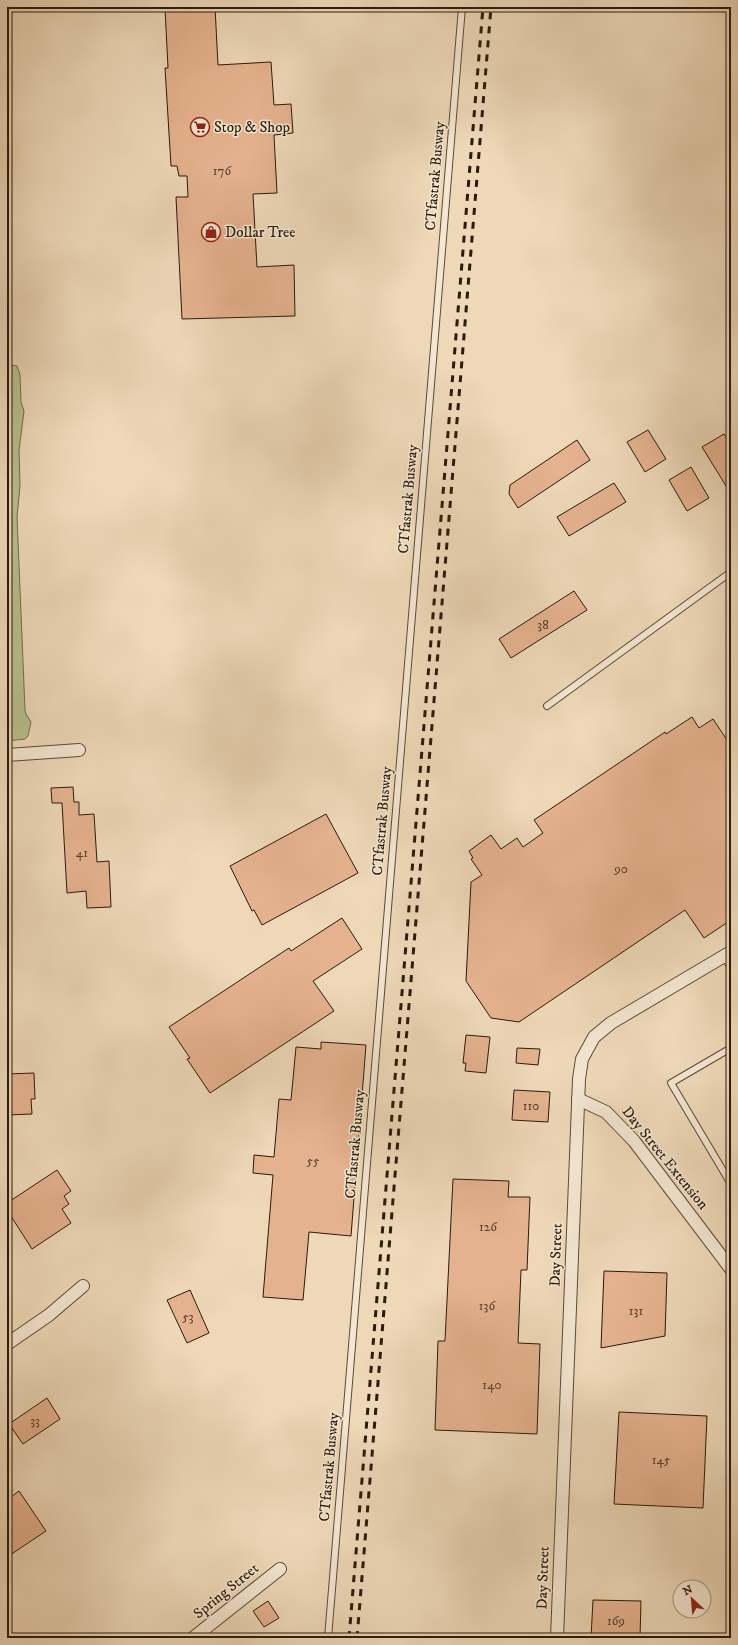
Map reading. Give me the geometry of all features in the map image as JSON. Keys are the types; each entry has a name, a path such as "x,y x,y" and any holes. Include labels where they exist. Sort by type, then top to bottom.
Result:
{"street":[{"path":"7,755 79,750"},
{"name":"Day Street","path":"557,1638 578,1099 582,1059 594,1037 611,1023 728,954"},
{"name":"Day Street Extension","path":"578,1099 606,1112 634,1141 731,1269"},
{"path":"7,1344 49,1315 83,1286"},
{"name":"Spring Street","path":"193,1638 280,1569"}],"lane":[{"name":"CTfastrak Busway","path":"328,1638 462,7"},
{"path":"547,706 731,572"},
{"path":"728,954 731,968"},
{"path":"731,1048 671,1083 731,1184"}],"green space":[{"path":"7,364 17,366 20,375 21,402 24,411 19,450 20,486 17,517 25,710 31,722 28,736 25,739 7,741"}],"building":[{"path":"215,7 218,65 271,62 274,105 291,104 293,133 274,135 277,193 253,194 257,267 294,265 295,316 182,319 176,197 188,197 187,176 179,176 177,166 171,166 165,68 168,68 165,8"},
{"path":"648,430 666,459 645,472 627,442"},
{"path":"724,434 731,445 731,494 702,447"},
{"path":"577,440 590,460 518,508 509,494 510,485"},
{"path":"691,467 709,498 687,511 669,480"},
{"path":"614,483 626,502 569,536 557,517"},
{"path":"574,591 587,610 511,658 499,639"},
{"path":"692,717 699,728 713,719 731,746 731,920 704,938 685,910 519,1022 491,1018 466,981 471,882 482,875 471,859 473,858 469,851 491,835 501,849 517,838 523,847 543,833 534,820 665,732 666,734"},
{"path":"73,787 74,802 79,802 79,815 94,814 97,862 109,861 111,907 87,908 86,891 67,893 62,803 52,803 51,788"},
{"path":"326,814 358,873 262,925 254,910 252,911 230,866"},
{"path":"342,918 362,949 313,981 334,1011 210,1093 187,1059 190,1058 169,1027 289,948 291,951"},
{"path":"466,1035 490,1037 486,1073 465,1071 466,1063 463,1063"},
{"path":"321,1042 366,1045 351,1236 309,1232 303,1300 263,1297 273,1175 253,1173 254,1155 274,1157 279,1099 291,1100 296,1047 321,1049"},
{"path":"517,1048 540,1049 538,1065 516,1063"},
{"path":"34,1073 35,1099 31,1099 32,1114 7,1115 7,1074"},
{"path":"514,1090 550,1092 548,1122 512,1120"},
{"path":"57,1170 71,1191 64,1196 69,1204 62,1209 71,1223 32,1249 7,1210 7,1203"},
{"path":"453,1179 509,1181 508,1197 530,1197 527,1270 521,1270 518,1343 540,1344 537,1434 435,1430 438,1341 445,1341"},
{"path":"604,1271 667,1273 665,1336 601,1348"},
{"path":"190,1290 209,1333 187,1343 167,1300"},
{"path":"47,1398 60,1419 23,1444 9,1424"},
{"path":"619,1412 707,1416 703,1508 614,1504"},
{"path":"19,1491 46,1531 7,1557 7,1500"},
{"path":"593,1600 641,1601 640,1638 591,1638"},
{"path":"268,1601 279,1618 264,1627 253,1611"}],"railway":[{"path":"349,1638 483,7"},
{"path":"357,1638 491,7"}],"place":[{"name":"Stop & Shop","path":"200,127"},
{"name":"Dollar Tree","path":"211,232"}]}
